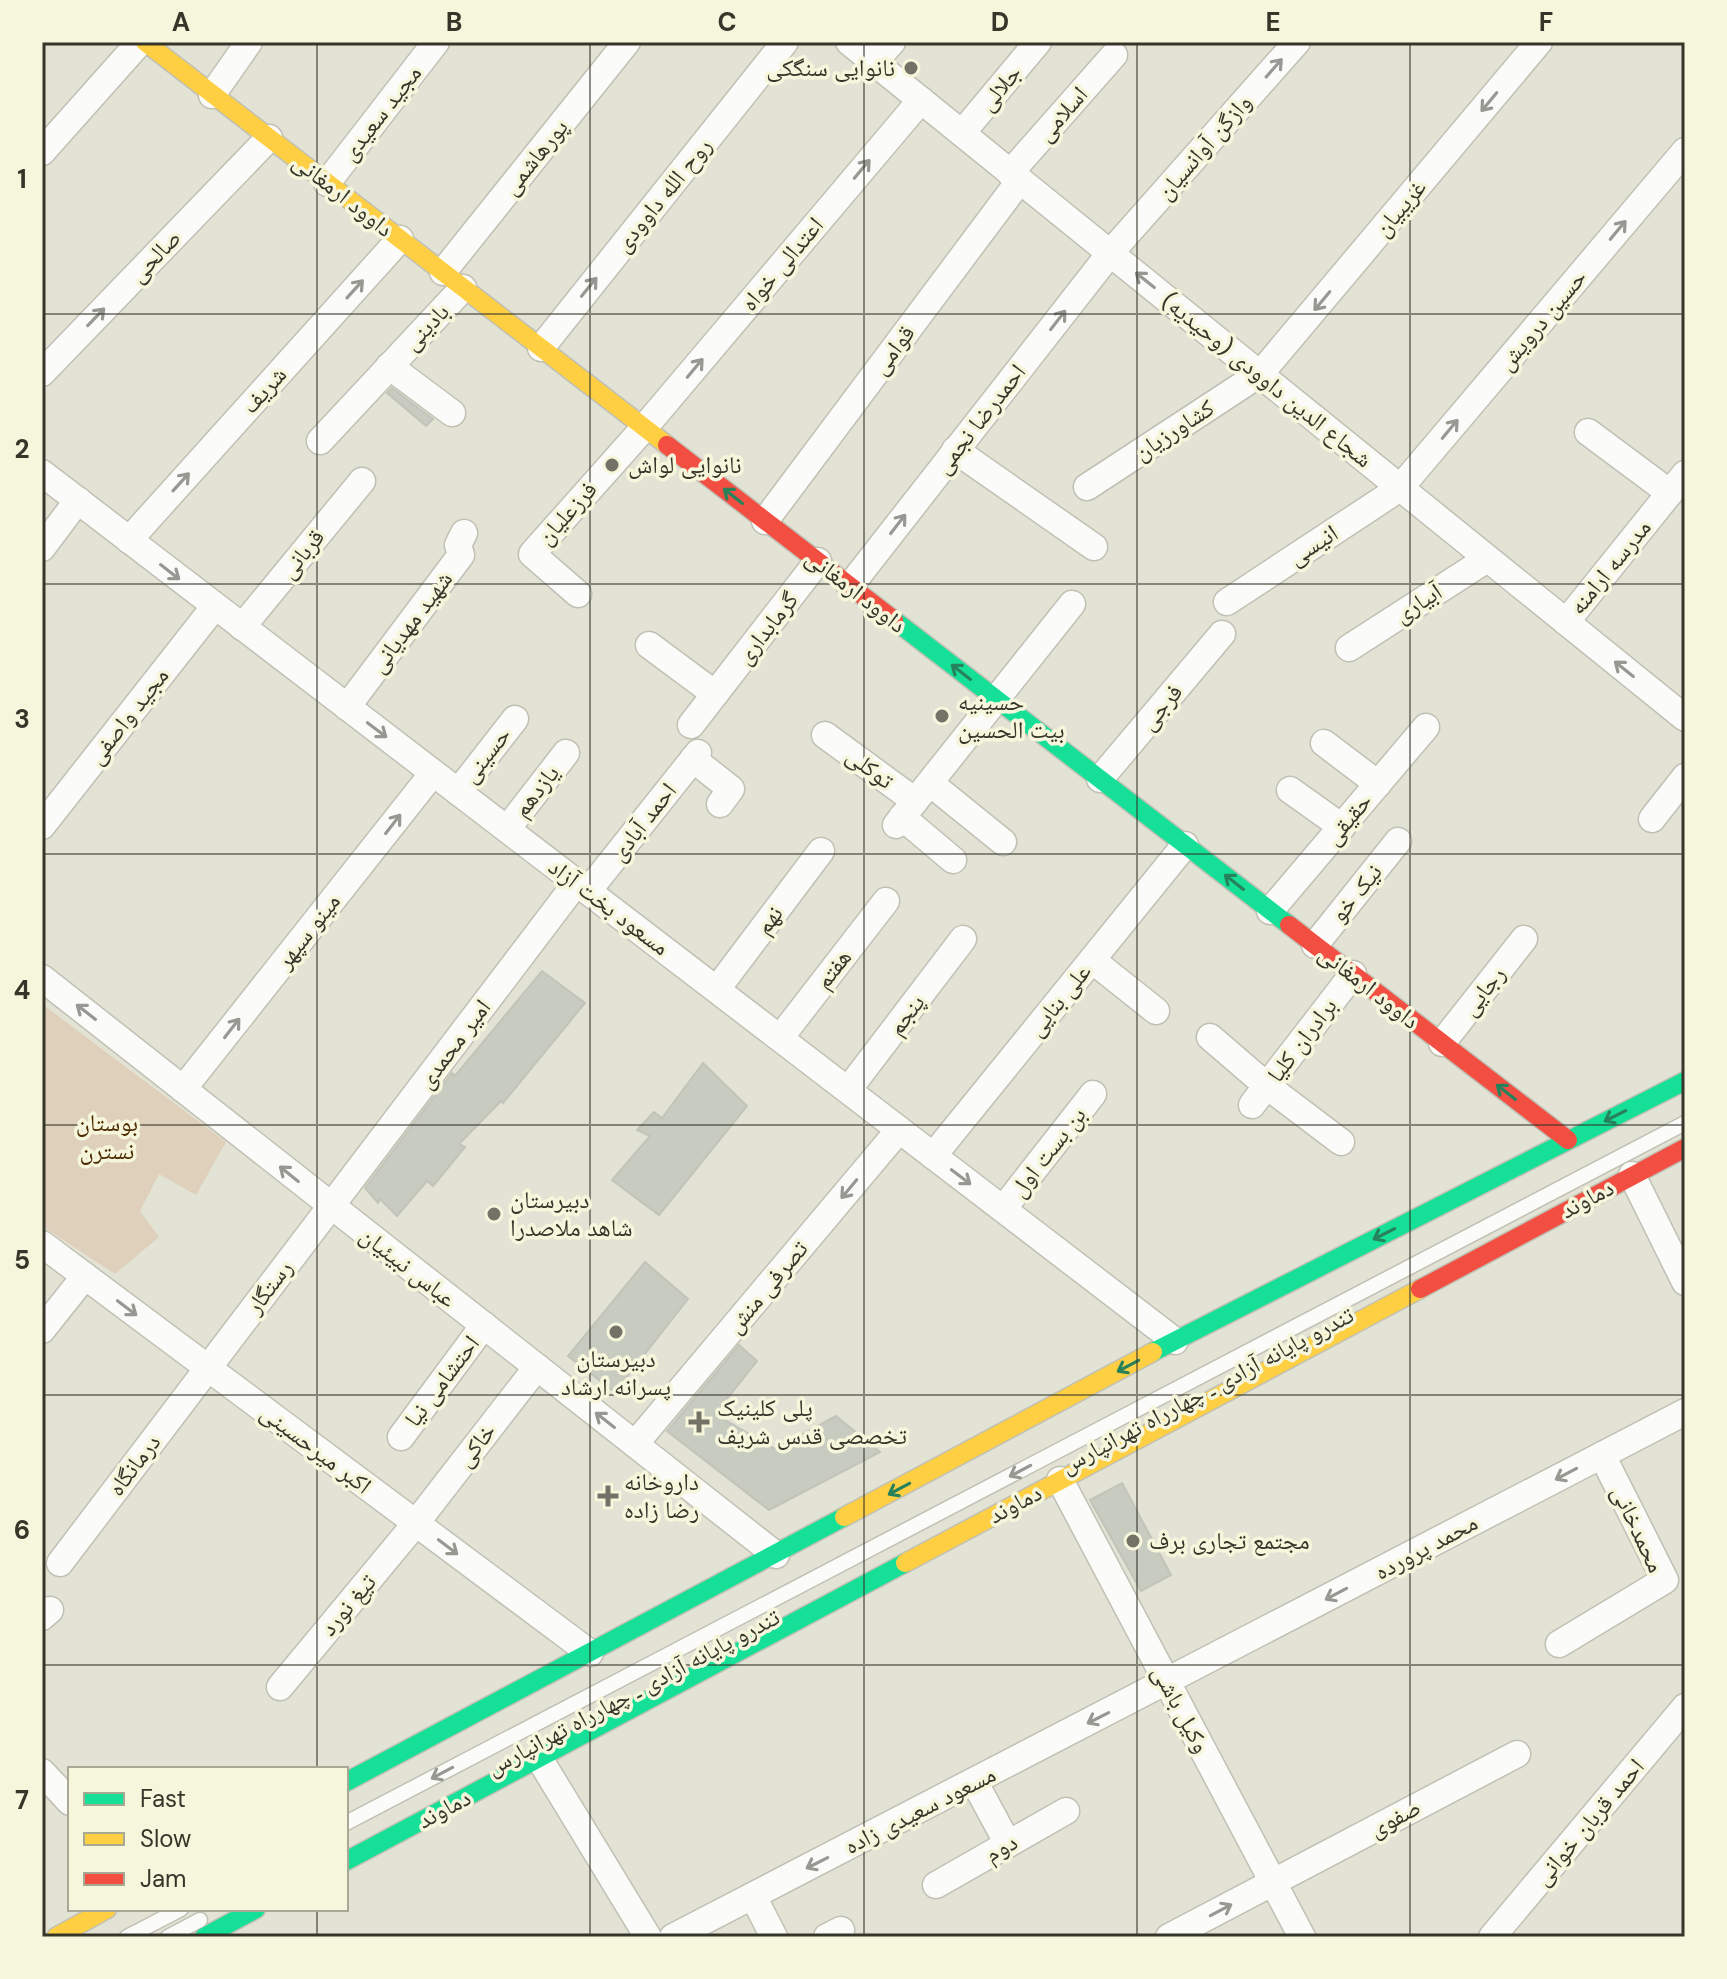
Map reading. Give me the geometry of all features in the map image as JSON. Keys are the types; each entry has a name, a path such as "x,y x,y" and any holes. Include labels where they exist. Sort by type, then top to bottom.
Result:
{"main road":[{"name":"داوود ارمغانی","path":"142,42 1568,1140"},
{"path":"348,1781 1175,1341 1685,1081"},
{"name":"دماوند","path":"348,1860 1685,1148"},
{"path":"56,1937 103,1911"},
{"path":"204,1937 252,1911"}],"street":[{"path":"42,152 142,42"},
{"path":"212,95 249,42"},
{"name":"مجید سعیدی","path":"327,183 436,42"},
{"name":"پورهاشمی","path":"453,280 627,42"},
{"name":"روح الله داوودی","path":"541,348 785,42"},
{"name":"شجاع الدین داوودی (وحیدیه)","path":"849,42 1685,718"},
{"path":"874,62 892,42"},
{"name":"جلالی","path":"962,133 1038,42"},
{"name":"وازگن آوانسیان","path":"1111,252 1297,42"},
{"name":"غریبیان","path":"1261,373 1539,42"},
{"name":"اسلامی","path":"1015,177 1114,55"},
{"name":"اعتدالی خواه","path":"644,428 921,100"},
{"name":"صالحی","path":"42,373 269,138"},
{"name":"حسین درویش","path":"1400,488 1685,151"},
{"name":"قوامی","path":"765,521 1015,177"},
{"name":"شریف","path":"129,540 400,239"},
{"name":"احمدرضا نجمی","path":"850,586 1111,252"},
{"name":"بادینی","path":"320,441 389,366 453,280"},
{"name":"بادینی","path":"389,366 452,413"},
{"name":"کشاورزیان","path":"1087,487 1261,373"},
{"name":"فرزعلیان","path":"578,594 532,554 644,428"},
{"path":"1588,432 1677,484"},
{"path":"955,450 1094,547"},
{"name":"مسعود بخت آزاد","path":"42,473 1175,1341"},
{"name":"قربانی","path":"242,627 362,481"},
{"name":"مدرسه ارامنه","path":"1566,622 1677,484"},
{"name":"انیسی","path":"1227,602 1400,488"},
{"path":"42,548 78,500"},
{"name":"شهید مهدیانی","path":"347,707 461,555 458,545 464,533"},
{"name":"آبیاری","path":"1349,648 1487,559"},
{"name":"گرمابداری","path":"691,725 818,561"},
{"name":"توکلی","path":"825,735 911,807 1072,604"},
{"name":"مجید واصفی","path":"42,826 215,606"},
{"name":"فرجی","path":"1100,779 1222,634"},
{"path":"649,645 715,694"},
{"name":"حسینی","path":"458,792 515,719"},
{"name":"حقیقی","path":"1270,911 1426,727"},
{"path":"1324,743 1378,784"},
{"name":"یازدهم","path":"507,829 566,753"},
{"name":"احمد آبادی","path":"583,886 696,756 731,789 720,804"},
{"name":"مینو سپهر","path":"183,1089 433,773"},
{"path":"1652,819 1685,777"},
{"path":"1290,790 1342,827"},
{"path":"911,807 1003,842"},
{"path":"911,807 953,860"},
{"name":"نیک خو","path":"1315,945 1398,841"},
{"name":"علی بنایی","path":"933,1156 1185,845"},
{"name":"نهم","path":"717,989 821,851"},
{"name":"امیر محمدی","path":"330,1207 583,886"},
{"name":"هفتم","path":"780,1038 886,901"},
{"name":"پنجم","path":"848,1090 963,939"},
{"name":"رجایی","path":"1442,1043 1524,939"},
{"path":"1092,960 1156,1011"},
{"name":"برادران کلیا","path":"1260,1096 1353,974"},
{"name":"عباس نبیئیان","path":"42,978 776,1555"},
{"path":"1210,1037 1260,1096 1341,1142"},
{"name":"بن بست اول","path":"1003,1209 1093,1094"},
{"name":"تصرفی منش","path":"635,1444 899,1130"},
{"path":"1632,1175 1685,1282"},
{"name":"رستگار","path":"208,1368 330,1207"},
{"name":"اکبر میرحسینی","path":"42,1244 590,1653"},
{"path":"42,1330 85,1276"},
{"name":"احتشامی نیا","path":"401,1437 484,1325"},
{"name":"خاکی","path":"416,1523 537,1367"},
{"name":"درمانگاه","path":"60,1563 208,1368"},
{"name":"محمد پرورده","path":"1167,1682 1685,1412"},
{"name":"محمدخانی","path":"1559,1644 1665,1580 1602,1455"},
{"name":"وکیل باشی","path":"1060,1480 1302,1937"},
{"name":"تیغ نورد","path":"280,1687 416,1523"},
{"name":"مسعود سعیدی زاده","path":"673,1937 1167,1682"},
{"name":"احمد قربان خوانی","path":"1492,1937 1685,1707"},
{"name":"صفوی","path":"1169,1937 1517,1754"},
{"path":"539,1758 648,1937"},
{"path":"42,1772 68,1800"},
{"path":"974,1781 1008,1844"},
{"name":"دوم","path":"936,1885 1066,1811"},
{"path":"753,1896 774,1937"}],"lane":[{"path":"348,1822 1685,1123"},
{"name":"تندرو پایانه آزادی ـ چهارراه تهرانپارس","path":"416,1806 1685,1137"},
{"path":"127,1937 177,1911"},
{"path":"168,1937 209,1916"}],"green space":[{"name":"بوستان نسترن","path":"42,1004 226,1142 196,1195 159,1174 140,1211 159,1237 115,1274 42,1226"}],"building":[{"path":"392,388 433,419 426,426 387,393"},
{"path":"542,971 585,1003 503,1103 501,1101 459,1144 465,1147 433,1186 427,1181 397,1216 380,1199 378,1203 365,1188 452,1073 455,1076"},
{"path":"703,1063 747,1106 659,1215 612,1180 650,1136 637,1130 654,1112 662,1118"},
{"path":"645,1262 688,1299 615,1392 568,1356"},
{"name":"پلی کلینیک تخصصی قدس شریف","path":"739,1345 757,1361 715,1414 775,1449 836,1416 880,1452 769,1510 667,1431"},
{"name":"مجتمع تجاری برف","path":"1122,1483 1171,1575 1141,1591 1090,1500"}],"traffic: fast":[{"path":"894,620 1289,925"},
{"path":"1153,1352 1685,1081"},
{"path":"348,1781 844,1517"},
{"path":"348,1860 905,1563"},
{"path":"204,1937 252,1911"}],"traffic: slow":[{"path":"145,42 667,445"},
{"path":"905,1563 1420,1289"},
{"path":"844,1517 1153,1352"},
{"path":"56,1937 103,1911"}],"traffic: jam":[{"path":"667,445 894,620"},
{"path":"1289,925 1568,1140"},
{"path":"1420,1289 1685,1148"}],"place":[{"name":"نانوایی سنگکی","path":"911,68"},
{"name":"نانوایی لواش","path":"612,465"},
{"name":"حسینیه بیت الحسین","path":"942,716"},
{"name":"دبیرستان شاهد ملاصدرا","path":"494,1214"},
{"name":"دبیرستان پسرانه ارشاد","path":"616,1332"},
{"name":"پلی کلینیک تخصصی قدس شریف","path":"699,1422"},
{"name":"داروخانه رضا زاده","path":"608,1496"},
{"name":"مجتمع تجاری برف","path":"1133,1541"}]}
